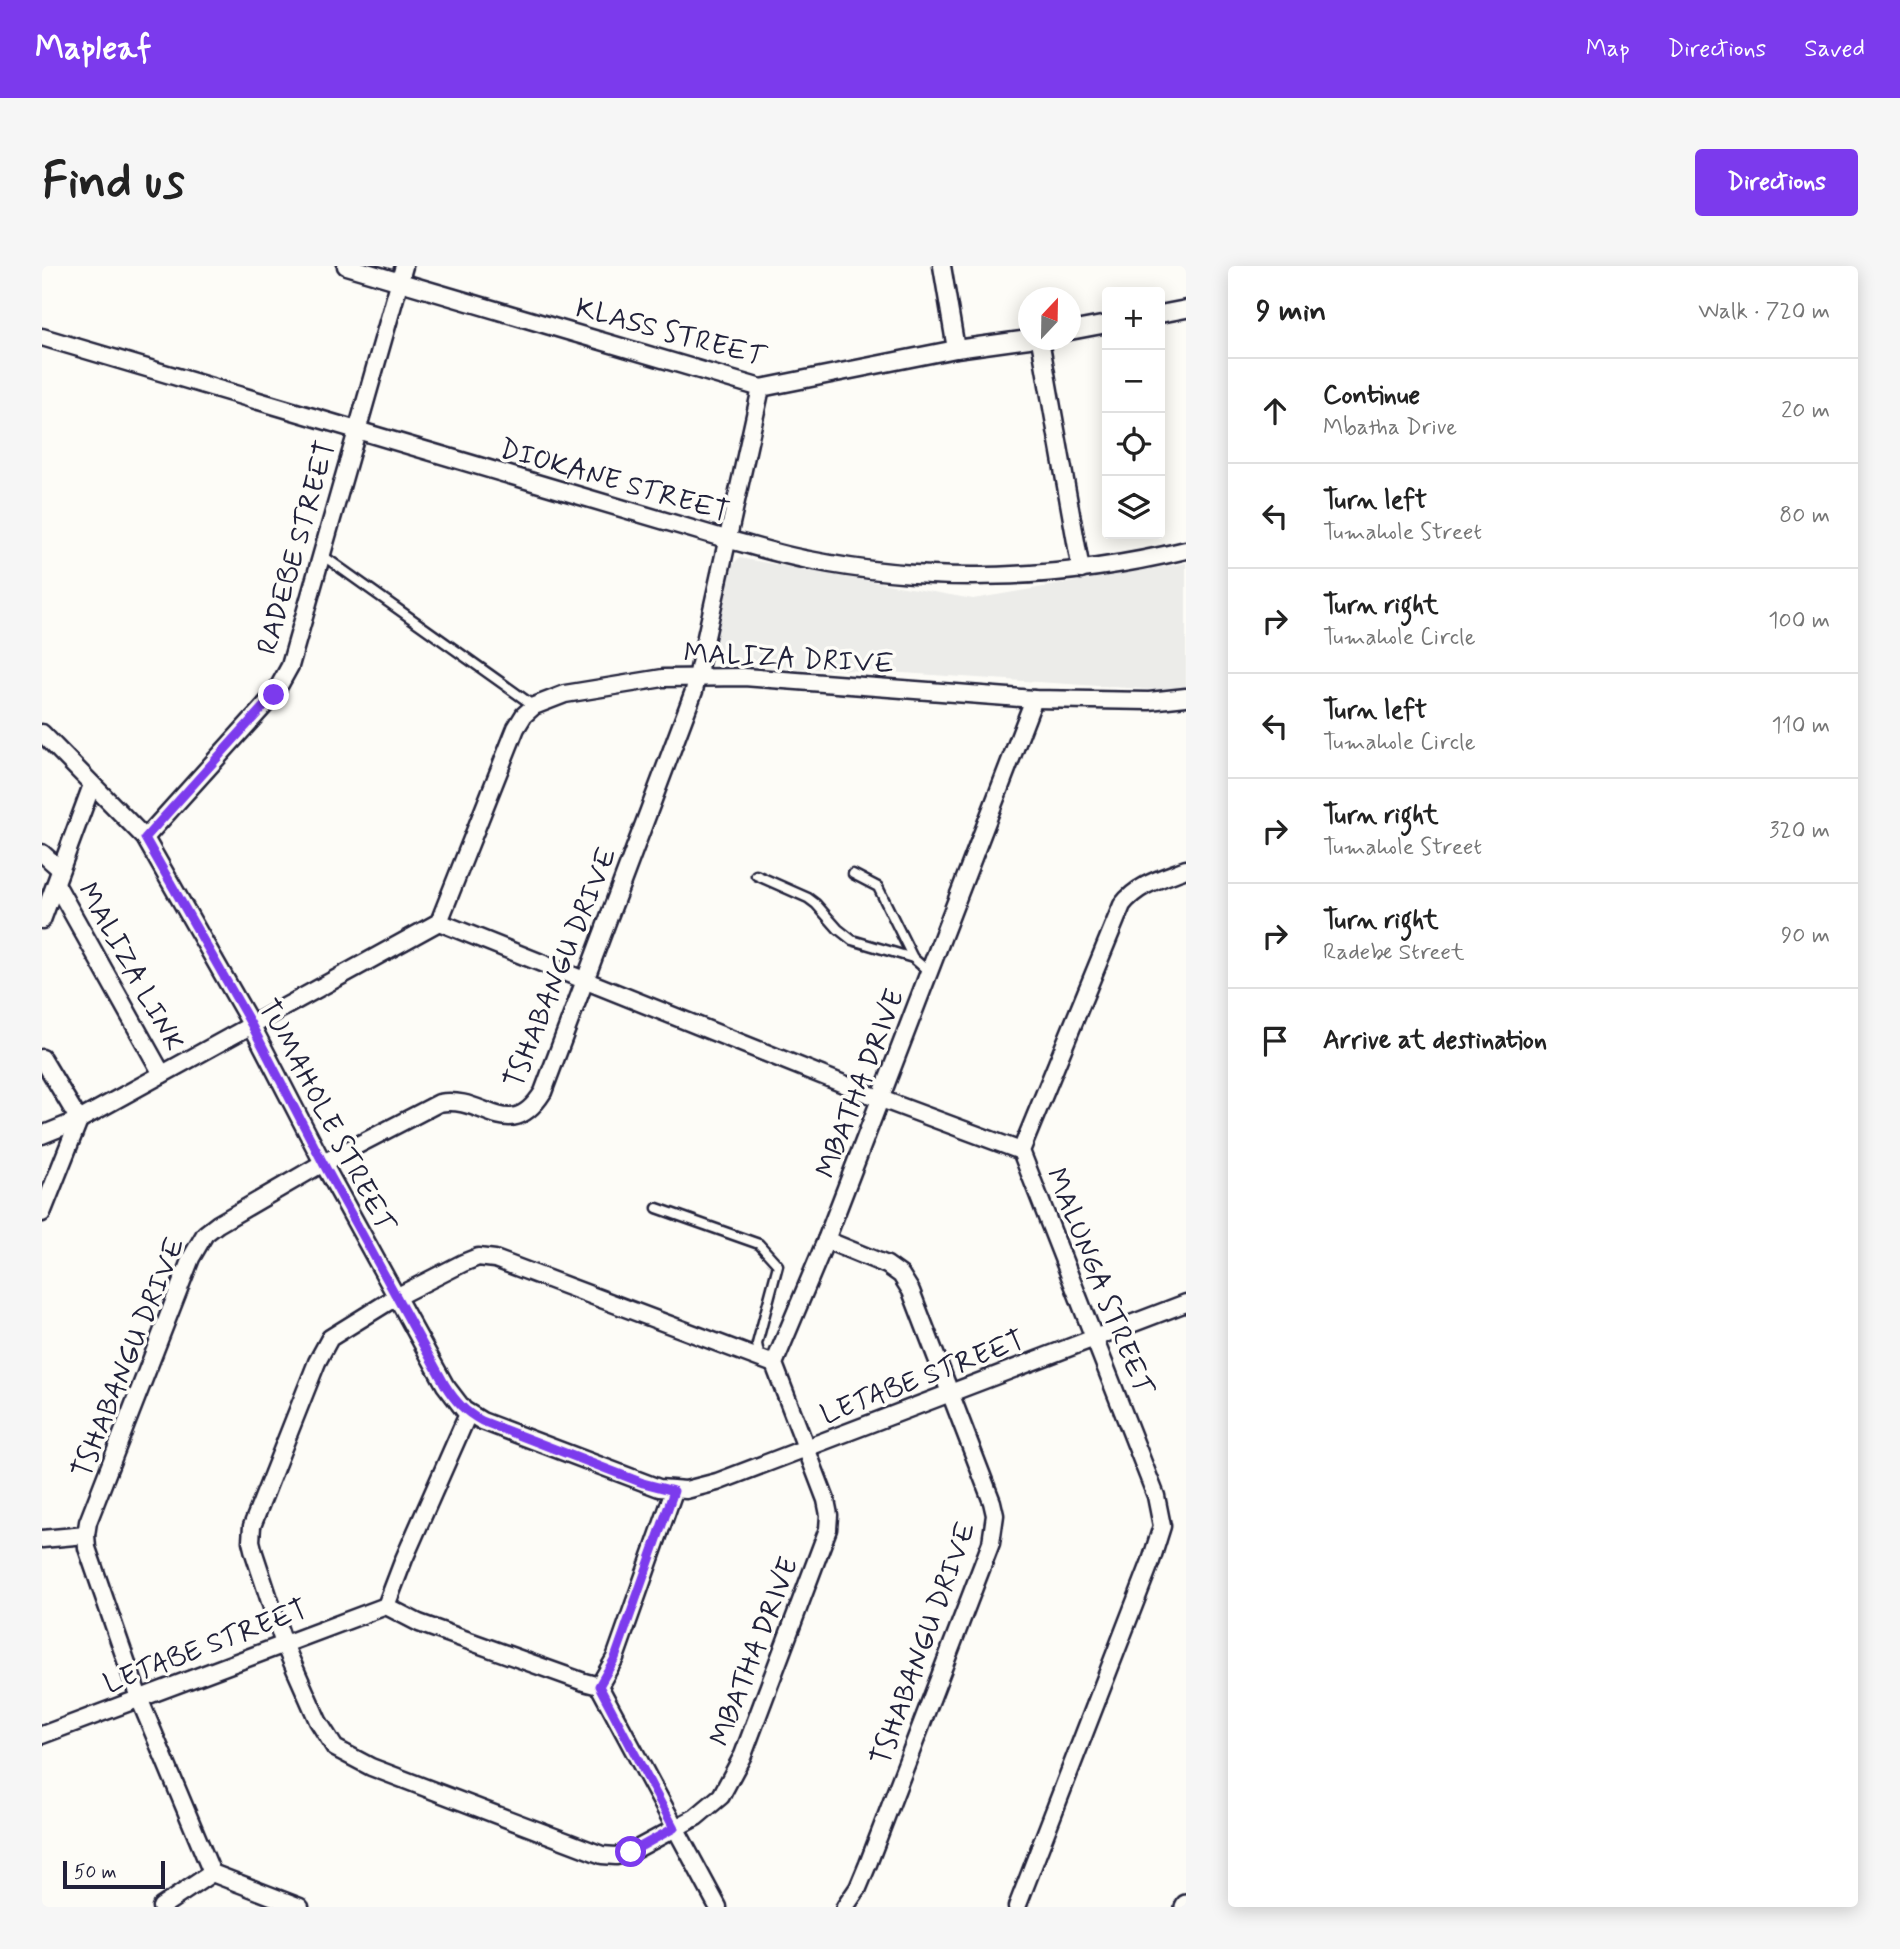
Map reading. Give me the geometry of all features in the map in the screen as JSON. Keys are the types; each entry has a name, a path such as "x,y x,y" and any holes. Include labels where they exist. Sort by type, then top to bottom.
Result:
{"street":[{"name":"KLASS STREET","path":"346,266 402,274 761,388 956,349 1018,340"},
{"path":"942,266 956,349"},
{"name":"RADEBE STREET","path":"145,838 274,695 290,666 402,274"},
{"path":"1165,313 1186,309"},
{"path":"1081,329 1102,325"},
{"name":"DIOKANE STREET","path":"42,337 726,539 807,560 903,573 1013,575 1081,570 1186,550"},
{"path":"1042,350 1081,570"},
{"name":"TSHABANGU DRIVE","path":"86,1535 94,1507 197,1245 218,1224 323,1163 439,1103 464,1103 509,1117 523,1115 543,1092 698,676 761,388"},
{"name":"MALIZA DRIVE","path":"534,706 565,694 663,678 698,676 744,677 1034,699"},
{"path":"1034,699 1149,701 1186,697"},
{"name":"MBATHA DRIVE","path":"767,1361 827,1240 1034,699"},
{"path":"42,1135 79,1120 439,922 516,728 534,706"},
{"name":"TUMAHOLE STREET","path":"42,733 145,838 251,1024 323,1163 445,1385 468,1414"},
{"path":"42,920 92,785"},
{"name":"MALIZA LINK","path":"42,853 58,877 162,1074"},
{"name":"MALUNGA STREET","path":"1017,1907 1146,1574 1162,1526 1157,1496 1021,1151 1122,905 1130,894 1144,886 1186,869"},
{"path":"439,922 881,1099 1021,1151"},
{"path":"42,1058 79,1120"},
{"path":"42,1213 79,1120"},
{"name":"TSHABANGU DRIVE","path":"827,1240 872,1257 901,1275 920,1310 995,1514 991,1543 858,1888 845,1907"},
{"name":"MBATHA DRIVE","path":"478,1257 495,1259 767,1361 807,1448 829,1515 822,1546 733,1776 722,1796 709,1807 631,1852 616,1856 602,1855 371,1767 335,1748 325,1735 284,1644 251,1541 257,1510 330,1338 396,1297 478,1257"},
{"name":"LETABE STREET","path":"674,1491 702,1487 1186,1303"},
{"path":"599,1686 615,1658 674,1491 643,1483 468,1414 386,1606 419,1623 599,1686 718,1907"},
{"path":"42,1539 86,1535 88,1548 139,1698 212,1873 300,1907"},
{"name":"LETABE STREET","path":"42,1735 386,1606"},
{"path":"161,1907 212,1873"}],"lane":[{"path":"321,555 534,706"},
{"path":"853,874 878,887 914,958 929,972"},
{"path":"756,875 808,898 852,940 914,958"},
{"path":"657,1208 760,1244 778,1265 757,1344 767,1361"}],"shaded area":[{"path":"739,558 973,599 1186,563 1186,686 1174,691 888,672 725,665 714,646 725,572"}],"route":[{"path":"274,695 145,838 251,1024 323,1163 458,1404 468,1414 482,1421 643,1483 674,1491 615,1658 599,1686 674,1828 631,1852"}]}
